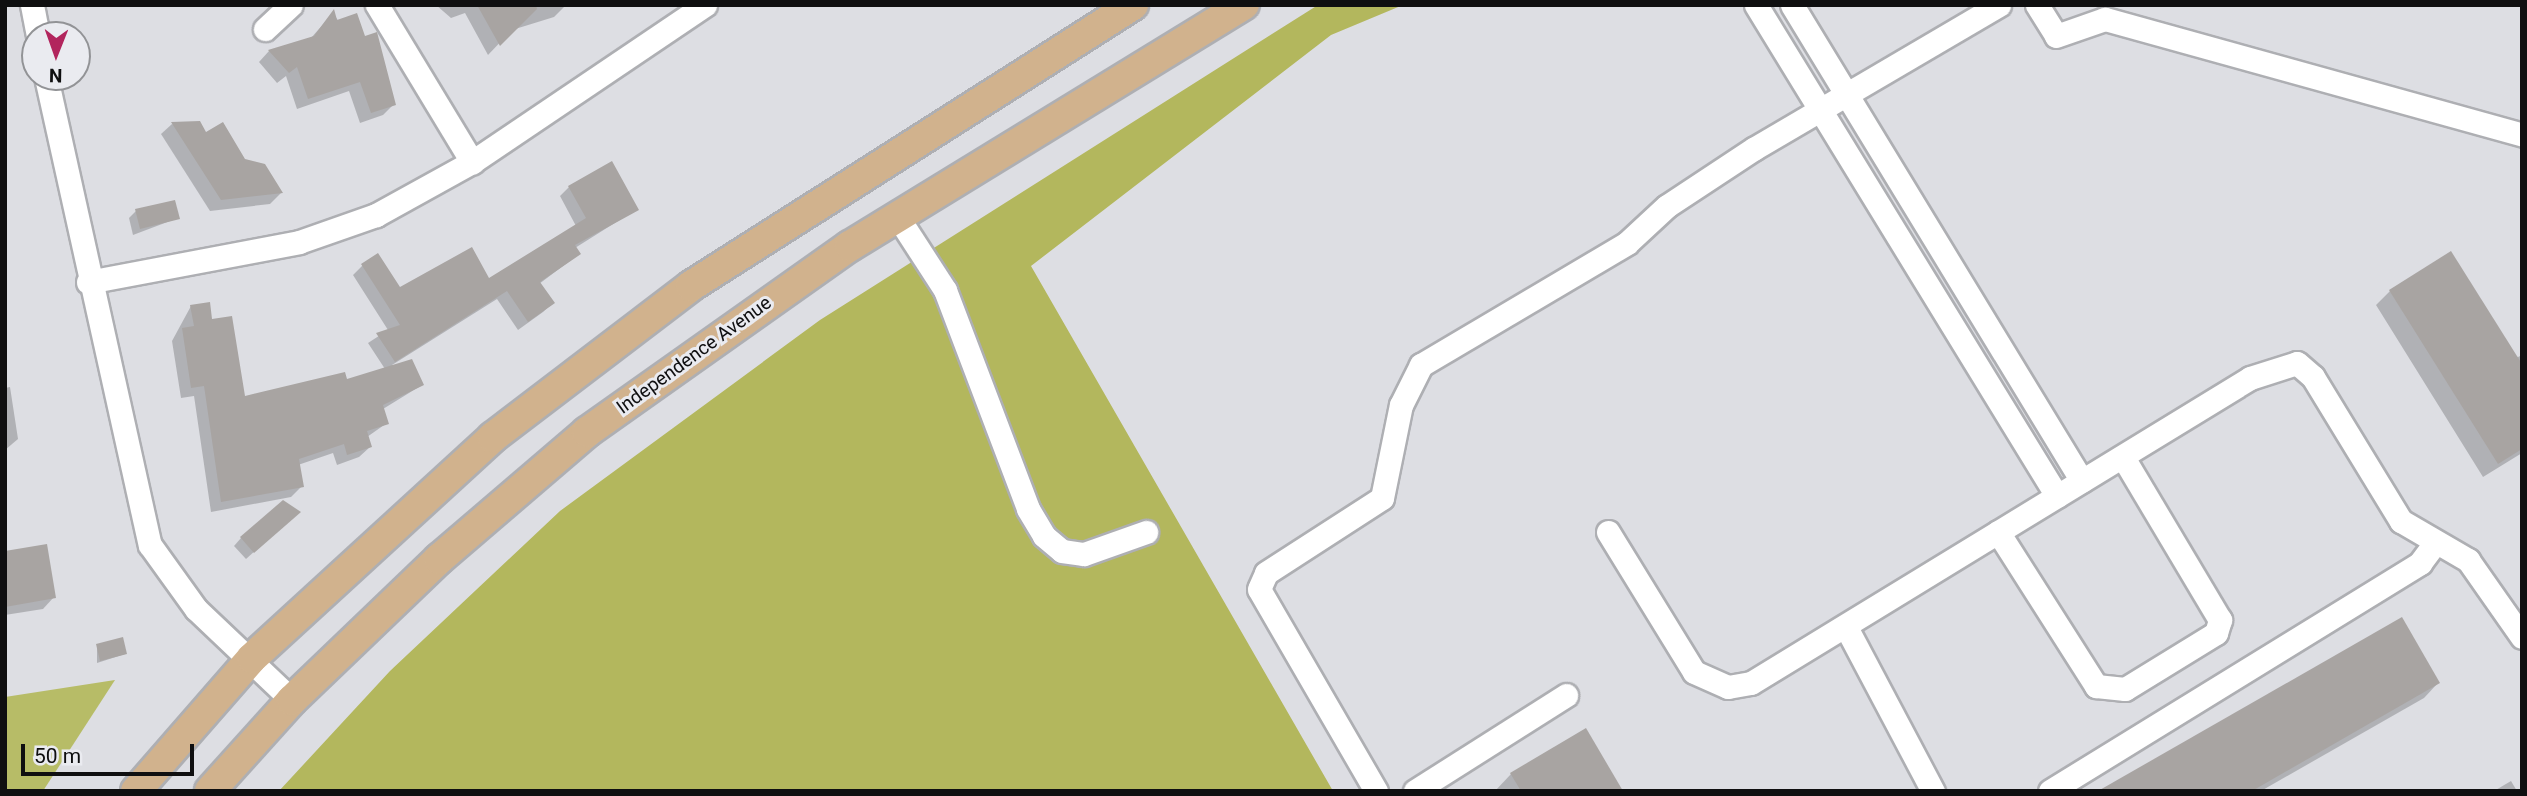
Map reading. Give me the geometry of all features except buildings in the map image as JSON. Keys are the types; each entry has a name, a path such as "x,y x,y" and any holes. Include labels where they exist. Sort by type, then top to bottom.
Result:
{"main road":[{"path":"136,791 252,658 493,437 691,286 1133,5"},
{"name":"Independence Avenue","path":"211,791 292,700 439,559 587,432 718,335 897,216 1244,5"}],"street":[{"path":"265,29 290,5"},
{"path":"377,5 472,162"},
{"path":"88,282 174,270 340,230 472,162 705,5"},
{"path":"1756,5 2057,496"},
{"path":"1792,5 2082,481"},
{"path":"1376,791 1276,624 1261,581 1382,498 1401,405 1421,365 1627,243 1667,206 1845,93 1999,5"},
{"path":"2037,5 2056,36 2105,19 2522,135"},
{"path":"49,91 88,282 150,545 196,609 252,658 292,700"},
{"path":"897,216 945,290 1028,509 1044,536 1062,551 1084,554 1146,532"},
{"path":"1608,532 1694,672 1709,683 1751,683 2250,378 2297,363 2313,377 2401,521 2468,560 2522,637"},
{"path":"1998,532 2096,686 2125,689 2216,633 2220,620 2123,457"},
{"path":"2050,791 2420,564 2435,542"},
{"path":"1846,626 1933,791"},
{"path":"1415,791 1566,695"}],"green space":[{"path":"1318,5 1403,5 1331,35 1031,266 1333,791 279,791 390,671 560,511 820,320"},
{"path":"115,680 43,791 5,791 5,697"}]}
